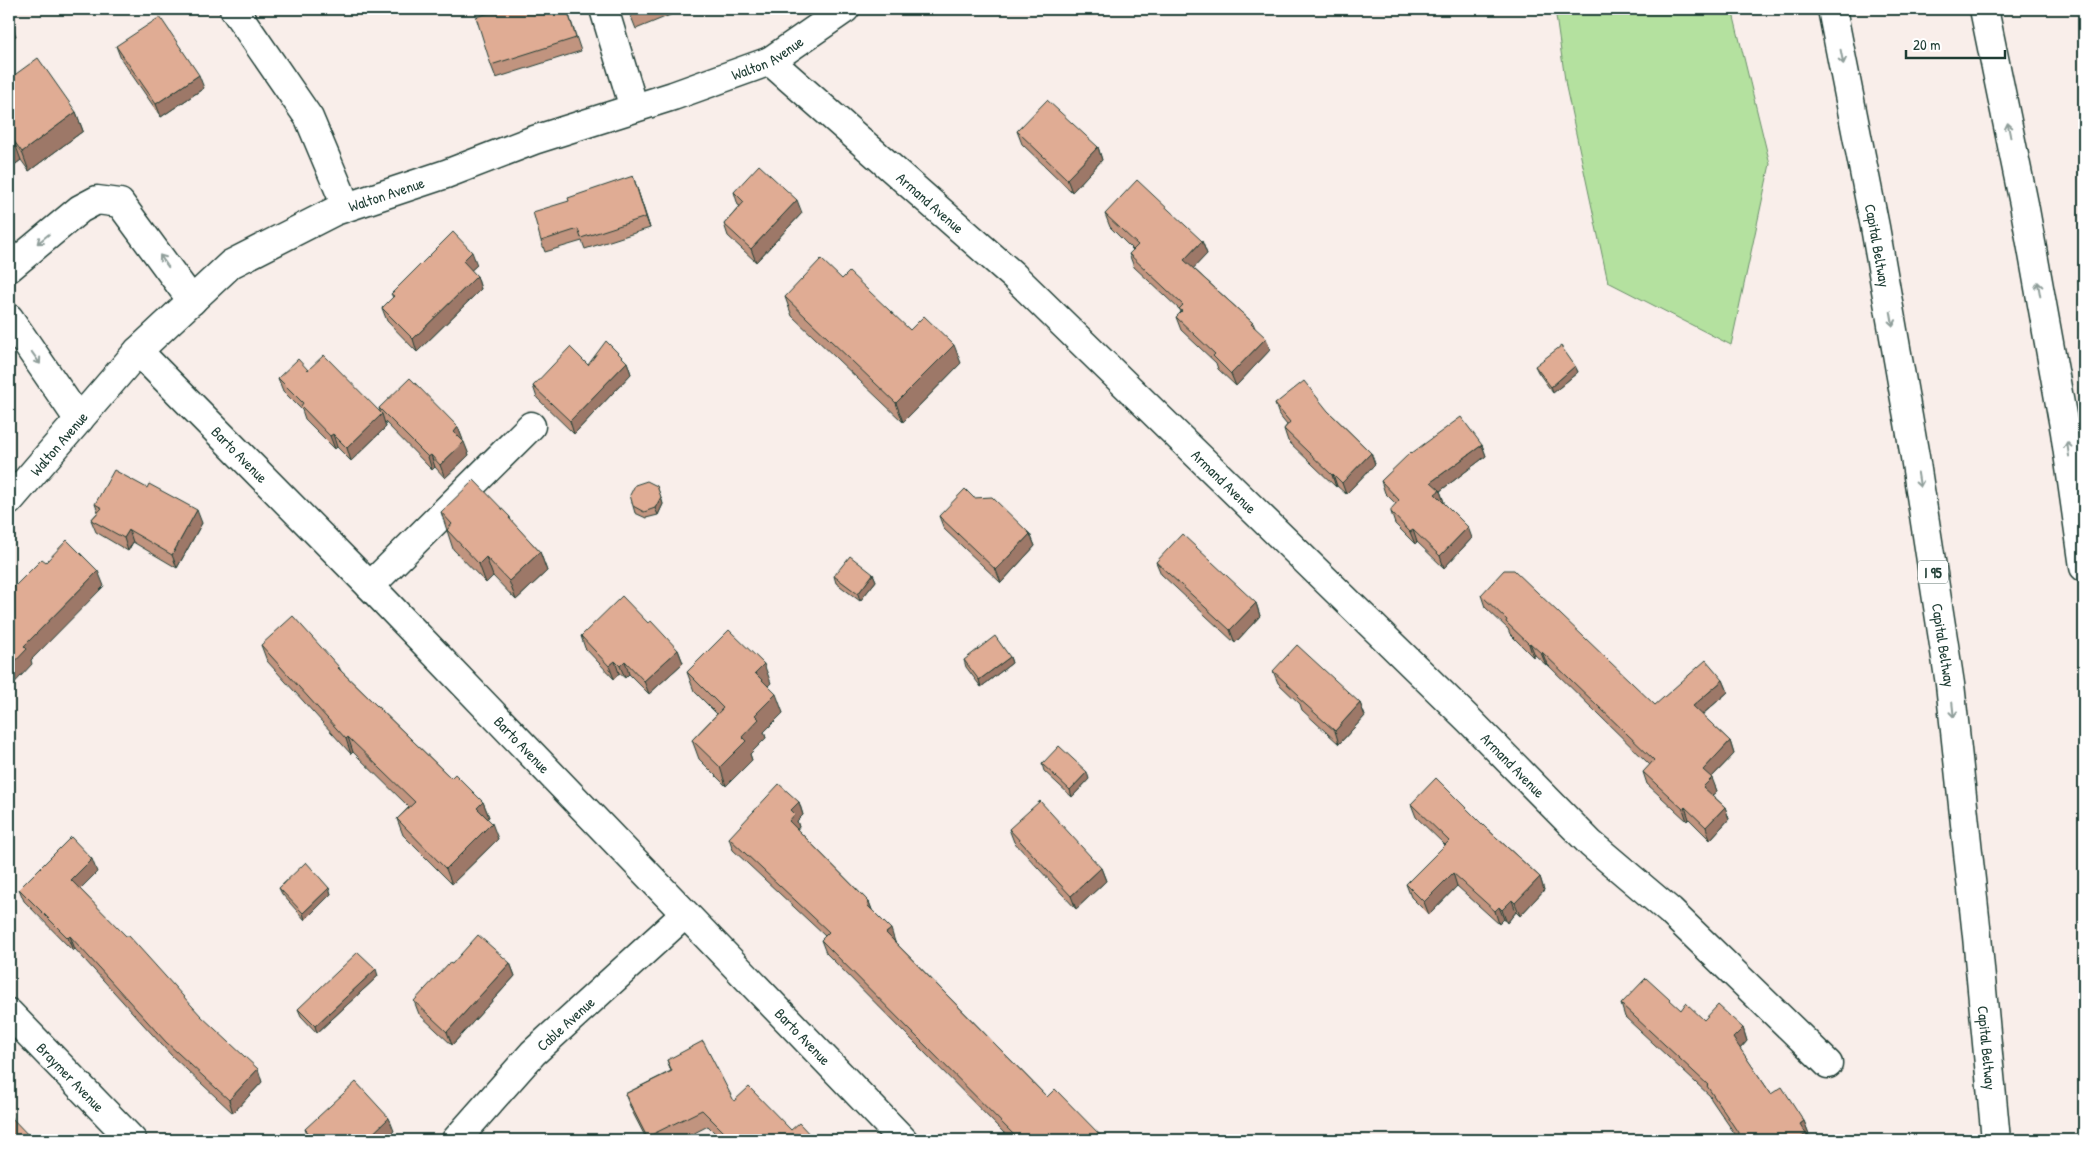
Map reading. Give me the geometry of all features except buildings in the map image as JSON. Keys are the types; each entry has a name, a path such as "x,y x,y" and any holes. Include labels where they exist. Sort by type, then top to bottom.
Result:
{"main road":[{"path":"234,9 309,118 346,206"},
{"path":"604,9 634,108"},
{"name":"Walton Avenue","path":"9,501 138,351 231,264 346,206 446,174 534,140 770,61 845,9"},
{"name":"Capital Beltway","path":"1832,9 1876,228 1914,447 1950,684 1978,936 1996,1140"},
{"path":"1984,9 2024,204 2065,432 2084,567"},
{"name":"Armand Avenue","path":"770,61 1014,276 1469,720 1591,844 1670,910 1828,1064"},
{"path":"9,268 80,209 97,200 120,203 145,234 192,301"},
{"path":"9,318 79,420"},
{"name":"Barto Avenue","path":"138,351 370,586 902,1140"},
{"path":"370,586 531,426"},
{"name":"Cable Avenue","path":"456,1140 533,1053 684,915"},
{"name":"Braymer Avenue","path":"9,1013 132,1140"}],"green space":[{"path":"1555,9 1732,9 1770,164 1731,345 1608,282 1566,87"}]}
